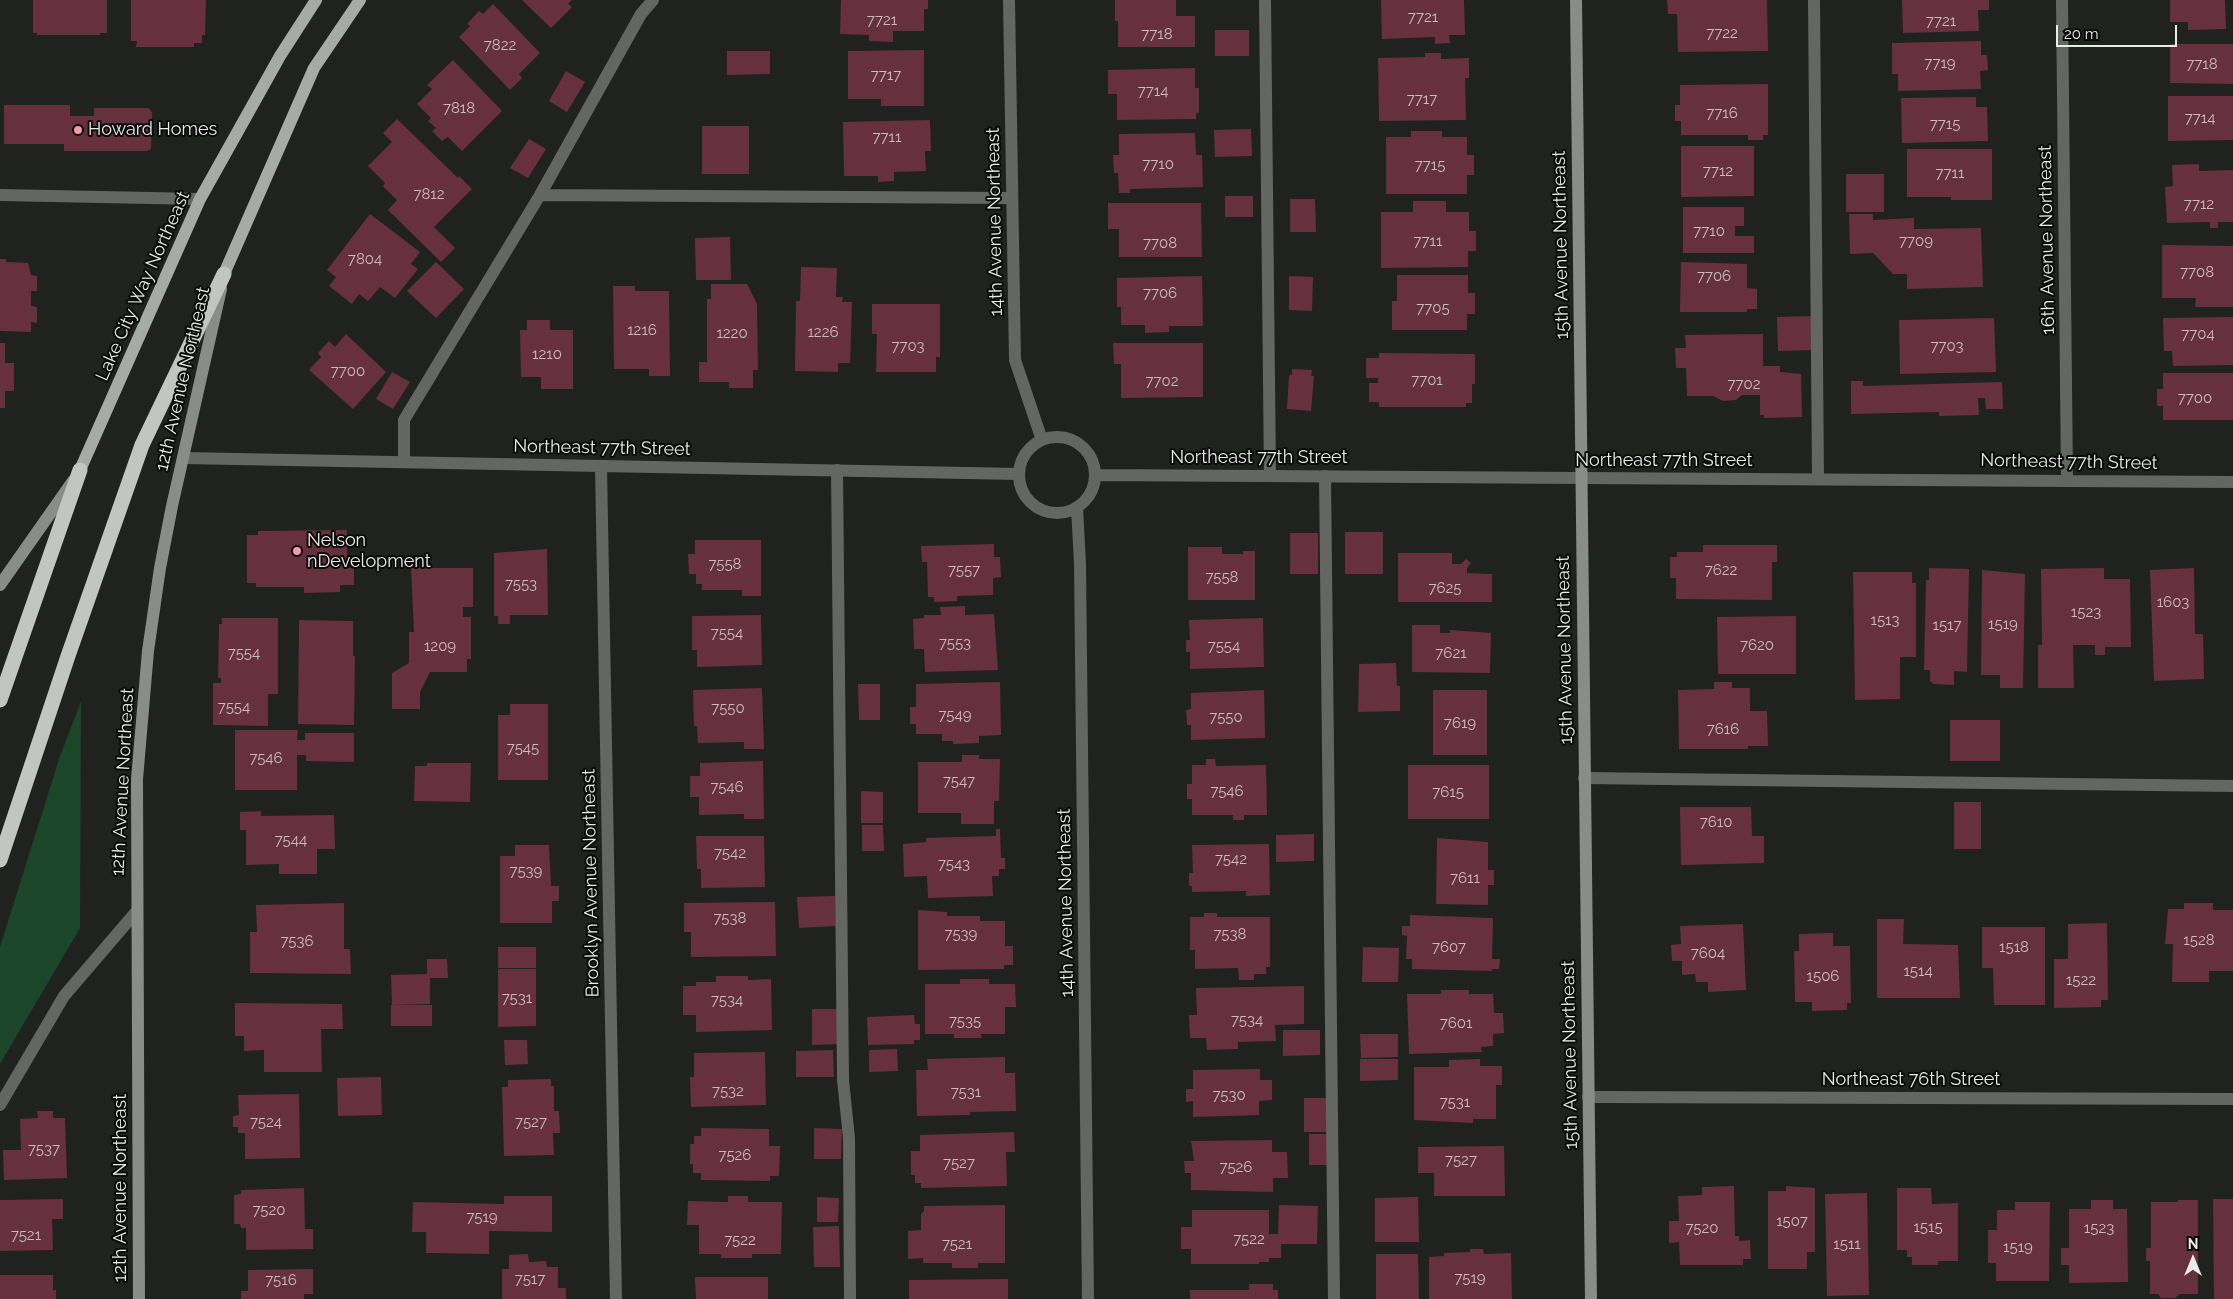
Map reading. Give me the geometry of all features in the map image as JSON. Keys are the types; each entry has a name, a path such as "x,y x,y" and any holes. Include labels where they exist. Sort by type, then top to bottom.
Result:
{"highway":[{"path":"0,860 68,656 142,445 224,274"},
{"path":"0,700 80,470"}],"main road":[{"name":"Lake City Way Northeast","path":"0,585 80,470 200,199 280,56 316,0"},
{"path":"224,274 314,68 360,0"},
{"name":"15th Avenue Northeast","path":"1576,0 1580,478 1591,1299"},
{"name":"12th Avenue Northeast","path":"139,1299 136,912 137,779 148,651 168,524 224,274"}],"street":[{"path":"404,461 404,420 540,195 641,14 653,0"},
{"name":"14th Avenue Northeast","path":"1009,0 1015,360 1042,440"},
{"path":"1265,0 1270,475"},
{"path":"1814,0 1818,478"},
{"name":"16th Avenue Northeast","path":"2062,0 2067,479"},
{"path":"0,195 200,199"},
{"path":"540,195 1012,198"},
{"path":"1051,436 1065,437 1077,442 1090,456 1095,475 1093,488 1086,499 1077,507 1054,513 1042,510 1024,494 1019,474 1022,459 1029,449 1042,440 1051,436"},
{"name":"Northeast 77th Street","path":"184,458 1019,474"},
{"name":"Brooklyn Avenue Northeast","path":"601,466 616,1299"},
{"path":"837,470 843,1080 849,1138 850,1299"},
{"name":"Northeast 77th Street","path":"1095,475 2067,479 2233,482"},
{"path":"1325,476 1334,1299"},
{"name":"14th Avenue Northeast","path":"1077,507 1080,564 1088,1299"},
{"path":"1584,778 2233,786"},
{"path":"0,1105 64,996 136,912"},
{"name":"Northeast 76th Street","path":"1588,1097 2233,1099"}],"green space":[{"path":"81,701 80,928 0,1064 0,947 59,759"}],"building":[{"path":"33,0 107,0 107,33 100,33 100,35 37,35 37,33 33,33"},
{"path":"131,0 206,0 205,35 202,35 202,43 194,43 194,47 136,47 137,41 131,41"},
{"path":"522,0 572,0 568,4 572,7 551,28"},
{"path":"841,0 928,0 928,9 924,9 924,31 893,31 893,42 869,41 869,35 840,34"},
{"path":"1115,0 1176,0 1176,16 1195,16 1195,47 1118,47 1118,21 1115,21"},
{"path":"1381,0 1464,0 1465,35 1449,35 1450,43 1435,44 1435,37 1382,39"},
{"path":"1667,0 1767,0 1768,51 1678,52 1677,14 1668,14"},
{"path":"1902,0 1989,0 1989,10 1978,10 1979,31 1903,33"},
{"path":"2170,0 2225,0 2226,29 2188,30 2188,22 2170,22"},
{"path":"493,4 540,53 519,74 522,78 510,90 459,37 470,26 467,24 479,11 483,14"},
{"path":"1215,30 1249,30 1249,56 1215,56"},
{"path":"1981,41 1981,55 1987,55 1988,70 1980,71 1981,89 1898,91 1898,74 1892,74 1892,43"},
{"path":"2170,44 2233,44 2233,84 2170,83"},
{"path":"924,50 924,106 881,106 881,99 848,99 848,51"},
{"path":"727,51 770,51 770,74 727,75"},
{"path":"1425,53 1441,53 1441,59 1469,58 1469,78 1465,78 1466,120 1379,121 1378,58 1425,57"},
{"path":"453,60 502,111 462,151 448,137 442,141 432,131 436,128 428,121 431,118 417,104 432,89 427,85"},
{"path":"1195,68 1195,88 1199,88 1199,113 1196,113 1196,119 1117,120 1117,94 1108,94 1108,70"},
{"path":"566,71 585,82 567,112 549,101"},
{"path":"1768,84 1768,135 1763,135 1763,140 1748,140 1748,135 1681,135 1681,121 1675,121 1675,105 1680,105 1680,85"},
{"path":"2168,96 2233,96 2233,140 2168,141"},
{"path":"1976,97 1976,107 1987,107 1988,141 1902,143 1901,98"},
{"name":"Howard Homes","path":"4,105 70,105 70,116 94,116 94,108 148,108 152,112 151,149 147,151 64,151 64,144 4,144"},
{"path":"397,119 458,178 459,176 472,189 434,227 455,248 441,262 388,210 397,200 383,186 385,183 368,166 392,142 383,133"},
{"path":"930,120 931,151 925,151 926,171 894,172 894,181 878,182 878,176 844,176 843,122"},
{"path":"702,126 749,126 749,174 702,174"},
{"path":"1251,129 1252,156 1215,157 1214,130"},
{"path":"1411,131 1442,131 1442,137 1467,137 1467,155 1474,155 1474,175 1467,175 1467,194 1386,194 1386,137 1411,137"},
{"path":"1195,133 1196,155 1202,155 1203,187 1130,189 1130,193 1119,193 1118,173 1114,173 1113,155 1119,155 1119,134"},
{"path":"529,139 546,149 528,178 510,168"},
{"path":"1681,146 1754,146 1754,196 1681,197"},
{"path":"1907,149 1992,149 1992,200 1951,200 1951,197 1907,197"},
{"path":"2199,164 2199,171 2233,170 2233,222 2218,222 2218,228 2210,228 2210,222 2167,223 2165,187 2173,186 2172,165"},
{"path":"1846,174 1884,174 1884,212 1846,212"},
{"path":"1225,196 1253,196 1253,217 1225,217"},
{"path":"1290,199 1315,199 1316,232 1290,232"},
{"path":"1413,201 1446,201 1446,212 1469,212 1469,231 1476,231 1476,251 1468,251 1468,267 1381,268 1381,212 1413,212"},
{"path":"1108,203 1201,203 1202,257 1119,257 1119,229 1108,229"},
{"path":"1683,207 1744,207 1744,226 1735,226 1735,236 1754,236 1754,253 1683,253"},
{"path":"370,214 420,252 411,264 418,269 395,298 380,287 368,301 359,294 352,304 329,286 336,277 327,270"},
{"path":"1849,214 1873,214 1873,220 1914,218 1914,229 1981,228 1983,287 1907,289 1907,274 1893,274 1873,253 1850,254"},
{"path":"730,237 731,280 696,280 695,238"},
{"path":"2162,245 2233,246 2233,307 2195,307 2196,298 2162,298"},
{"path":"0,259 6,259 6,262 28,263 31,275 37,276 37,291 31,291 31,306 37,307 37,323 31,322 31,332 0,331"},
{"path":"436,262 464,289 436,318 407,291"},
{"path":"1681,262 1747,264 1747,288 1757,289 1757,309 1747,309 1747,312 1680,312"},
{"path":"801,267 837,268 836,297 843,297 842,302 852,302 850,363 838,363 838,372 795,371 796,301 800,301"},
{"path":"1397,275 1468,275 1468,293 1475,293 1475,314 1467,314 1467,330 1392,330 1392,301 1397,301"},
{"path":"1202,276 1203,326 1169,326 1169,332 1145,333 1145,325 1121,325 1121,307 1117,307 1117,278"},
{"path":"1289,276 1313,277 1312,311 1289,310"},
{"path":"711,284 747,284 757,304 758,370 753,370 753,388 729,388 729,382 699,382 699,362 707,362 707,299 711,299"},
{"path":"613,286 635,286 635,291 669,291 670,376 649,376 649,369 614,369"},
{"path":"872,304 940,304 940,357 936,357 936,372 876,372 877,334 872,334"},
{"path":"1815,316 1815,350 1778,351 1777,317"},
{"path":"2233,317 2233,365 2173,366 2172,351 2164,351 2163,318"},
{"path":"1994,318 1996,372 1900,374 1899,320"},
{"path":"527,320 550,320 550,330 573,330 573,389 541,389 541,377 521,377 520,330 527,330"},
{"path":"346,334 386,372 353,409 309,370 321,357 318,353 329,341 335,347"},
{"path":"1763,334 1763,366 1780,366 1780,372 1801,374 1802,417 1764,418 1764,415 1760,415 1760,395 1742,395 1736,400 1723,401 1713,396 1687,396 1686,368 1676,368 1675,348 1686,348 1685,335"},
{"path":"0,343 5,343 5,363 14,363 14,391 5,391 5,408 0,408"},
{"path":"1113,343 1203,343 1203,397 1121,398 1121,364 1114,364"},
{"path":"1379,353 1475,354 1475,384 1472,384 1472,403 1466,403 1466,407 1379,407 1379,402 1369,402 1369,383 1378,383 1378,378 1366,378 1366,358 1379,358"},
{"path":"1292,369 1312,370 1311,376 1314,376 1311,411 1287,409 1289,375 1292,375"},
{"path":"392,372 410,382 393,409 376,399"},
{"path":"2163,373 2233,373 2233,420 2163,420 2163,406 2157,406 2157,389 2163,389"},
{"path":"1851,381 1863,381 1863,386 2002,382 2003,409 1986,409 1985,398 1978,398 1979,415 1939,416 1939,412 1851,414"},
{"name":"Nelson nDevelopment","path":"347,530 347,568 354,568 354,585 340,585 340,592 304,593 304,587 256,587 256,583 247,583 247,535 258,535 258,531"},
{"path":"1345,532 1383,532 1383,574 1345,574"},
{"path":"1290,533 1318,533 1318,574 1290,574"},
{"path":"695,540 761,540 761,596 742,596 742,590 702,590 702,584 696,584 696,574 689,574 688,554 695,554"},
{"path":"994,544 994,557 1000,557 1001,577 993,578 993,595 957,596 957,601 934,602 934,597 928,597 927,562 922,562 921,546"},
{"path":"1703,545 1777,545 1777,562 1772,562 1772,600 1676,599 1676,578 1670,578 1670,557 1677,557 1677,552 1703,552"},
{"path":"1188,547 1222,547 1222,554 1243,554 1243,551 1255,551 1255,600 1188,600"},
{"path":"547,549 548,615 510,615 510,624 498,624 498,616 494,616 494,553"},
{"path":"1398,553 1452,553 1452,564 1461,564 1466,559 1471,563 1467,568 1467,573 1492,574 1492,602 1398,602"},
{"path":"411,568 473,568 473,607 463,607 463,617 471,617 471,659 467,659 467,672 430,672 420,692 420,709 392,709 392,673 409,663 409,632 414,632"},
{"path":"1929,568 1969,569 1967,672 1954,671 1954,685 1934,684 1930,681 1930,670 1924,670 1926,580 1929,580"},
{"path":"2104,568 2104,579 2130,579 2131,647 2105,647 2105,655 2095,655 2095,645 2073,645 2074,688 2038,688 2038,645 2042,645 2041,569"},
{"path":"2194,568 2195,634 2203,634 2204,679 2154,681 2150,570"},
{"path":"1982,570 2025,574 2023,688 2000,688 2000,675 1981,675"},
{"path":"1853,572 1912,572 1912,583 1916,583 1916,657 1900,657 1900,699 1855,700"},
{"path":"965,606 965,615 994,614 998,670 925,672 924,649 914,649 913,619 924,618 924,615 941,615 940,607"},
{"path":"761,615 762,665 697,667 697,650 692,650 692,616"},
{"path":"1796,616 1796,674 1718,674 1717,617"},
{"path":"222,618 278,618 278,694 268,694 268,726 213,725 213,683 221,683 221,678 218,678 219,624 222,624"},
{"path":"1263,618 1264,667 1190,669 1190,652 1186,652 1186,640 1190,640 1189,620"},
{"path":"299,620 353,621 353,656 355,656 354,725 298,724"},
{"path":"1412,625 1440,625 1440,633 1450,633 1450,630 1491,633 1490,673 1412,672"},
{"path":"1396,663 1397,686 1400,686 1400,711 1358,712 1359,664"},
{"path":"1000,682 1001,735 979,736 979,743 953,744 953,741 942,741 942,734 916,734 916,724 910,724 910,707 916,707 916,684"},
{"path":"1714,682 1732,682 1732,688 1750,688 1750,711 1767,711 1768,746 1748,746 1748,749 1679,749 1678,690 1714,689"},
{"path":"858,684 880,684 880,720 859,720"},
{"path":"762,688 764,749 744,749 744,742 698,743 697,726 694,726 693,690"},
{"path":"1264,690 1265,738 1191,740 1191,725 1187,725 1186,710 1191,709 1191,693"},
{"path":"1433,690 1487,690 1487,755 1433,755"},
{"path":"510,704 548,704 548,780 498,780 498,715 510,715"},
{"path":"1950,720 2000,720 2000,761 1950,761"},
{"path":"235,730 298,730 297,740 305,740 305,733 354,733 354,762 306,761 306,755 297,755 297,790 235,790"},
{"path":"962,755 979,755 979,759 1000,759 999,801 994,801 994,824 961,824 961,813 918,813 918,762 962,762"},
{"path":"1206,759 1215,759 1216,766 1266,765 1267,815 1244,815 1244,820 1233,820 1233,815 1192,815 1192,799 1187,799 1187,784 1192,784 1192,765 1206,765"},
{"path":"763,761 764,819 744,819 744,814 699,815 699,797 690,797 690,776 700,776 700,763"},
{"path":"427,763 471,763 470,802 414,801 415,766 427,766"},
{"path":"1408,765 1489,765 1489,819 1408,819"},
{"path":"861,791 883,792 883,823 861,823"},
{"path":"1954,802 1981,802 1981,849 1954,849"},
{"path":"1680,807 1751,807 1752,836 1764,836 1764,863 1681,865"},
{"path":"261,811 261,816 334,815 335,849 317,849 317,874 279,874 279,864 246,865 246,830 240,830 240,812"},
{"path":"862,825 883,825 884,851 862,851"},
{"path":"996,829 1000,829 1001,858 1005,858 1005,869 999,869 999,876 992,876 993,896 928,898 927,876 904,877 903,844 926,842 926,838 996,836"},
{"path":"1314,834 1314,861 1276,862 1276,835"},
{"path":"696,836 764,836 765,887 701,888 701,869 697,869"},
{"path":"1437,838 1488,842 1488,870 1494,870 1494,885 1488,885 1488,905 1436,904"},
{"path":"1269,844 1270,895 1246,896 1246,891 1192,892 1192,886 1189,886 1189,873 1193,873 1192,845"},
{"path":"515,845 549,845 551,886 559,886 559,901 552,901 552,923 500,923 500,856 515,856"},
{"path":"835,896 836,926 799,928 797,897"},
{"path":"775,902 776,956 691,957 691,932 684,932 684,903"},
{"path":"344,903 344,949 350,949 351,974 250,973 250,932 257,932 256,905"},
{"path":"2184,903 2213,903 2213,910 2233,910 2233,971 2209,971 2209,982 2172,982 2173,944 2165,944 2168,909 2184,909"},
{"path":"918,910 947,912 947,916 980,916 980,921 1005,921 1005,946 1013,946 1013,965 1004,965 1004,969 918,970"},
{"path":"1204,913 1217,913 1217,917 1270,917 1270,967 1266,967 1266,974 1254,974 1254,980 1239,980 1238,968 1195,969 1195,950 1190,950 1190,917 1204,917"},
{"path":"1410,915 1493,918 1492,959 1500,959 1499,969 1492,969 1492,971 1412,969 1412,959 1406,959 1407,936 1402,935 1402,926 1410,926"},
{"path":"1877,919 1904,919 1903,944 1958,945 1960,998 1877,998"},
{"path":"2107,923 2108,1000 2101,1000 2101,1007 2054,1008 2054,959 2068,959 2068,924"},
{"path":"1743,924 1746,990 1708,992 1708,982 1696,982 1695,974 1682,975 1682,961 1672,961 1671,945 1681,944 1680,926"},
{"path":"1982,927 2045,927 2045,1005 1994,1005 1993,968 1982,968"},
{"path":"1833,933 1833,946 1850,946 1851,1003 1847,1003 1847,1010 1812,1011 1812,1002 1795,1002 1794,951 1799,951 1799,934"},
{"path":"498,947 536,947 536,968 498,968"},
{"path":"1363,947 1399,948 1398,982 1362,982"},
{"path":"427,959 447,959 448,978 430,978 430,1004 392,1005 391,975 427,974"},
{"path":"498,969 536,969 536,1026 498,1027"},
{"path":"716,976 748,976 748,980 771,979 772,1030 696,1032 696,1015 683,1015 683,986 696,986 696,982 716,982"},
{"path":"960,979 989,979 989,984 1015,984 1016,1007 1005,1007 1005,1034 981,1034 982,1038 954,1038 954,1034 925,1034 925,984 960,984"},
{"path":"1304,986 1304,1024 1275,1025 1276,1041 1238,1042 1238,1049 1207,1050 1206,1038 1190,1038 1189,1015 1197,1015 1196,988"},
{"path":"1441,990 1469,990 1469,994 1493,994 1494,1013 1503,1013 1504,1033 1493,1034 1493,1046 1481,1047 1482,1052 1409,1054 1407,994 1441,994"},
{"path":"235,1003 342,1004 343,1029 321,1029 322,1072 264,1072 264,1050 244,1051 244,1036 235,1036"},
{"path":"391,1005 432,1005 432,1026 391,1026"},
{"path":"812,1009 838,1009 838,1044 812,1045"},
{"path":"914,1015 915,1024 920,1024 920,1040 914,1040 914,1044 868,1045 867,1017"},
{"path":"1283,1030 1320,1030 1320,1055 1283,1056"},
{"path":"1360,1034 1398,1034 1398,1057 1361,1058"},
{"path":"504,1040 527,1040 528,1064 505,1065"},
{"path":"897,1049 898,1071 869,1072 869,1050"},
{"path":"833,1050 834,1077 796,1077 796,1051"},
{"path":"765,1052 766,1105 691,1107 690,1077 694,1077 694,1053"},
{"path":"1005,1057 1005,1073 1015,1073 1016,1111 970,1112 970,1115 917,1116 916,1070 928,1070 927,1059"},
{"path":"1360,1059 1398,1059 1398,1080 1360,1081"},
{"path":"1480,1059 1480,1066 1502,1066 1502,1085 1496,1085 1496,1119 1473,1119 1473,1123 1414,1120 1414,1067 1449,1067 1449,1060"},
{"path":"1260,1069 1260,1080 1272,1080 1272,1100 1259,1101 1259,1115 1193,1117 1193,1101 1186,1102 1186,1089 1193,1089 1193,1070"},
{"path":"381,1077 382,1115 338,1116 337,1078"},
{"path":"551,1079 551,1086 554,1086 554,1111 559,1111 560,1133 553,1133 554,1155 504,1156 502,1087 508,1087 508,1080"},
{"path":"299,1094 300,1158 245,1159 245,1133 238,1133 238,1127 233,1127 233,1116 239,1115 238,1095"},
{"path":"1304,1098 1328,1098 1328,1132 1304,1132"},
{"path":"37,1111 53,1111 53,1118 65,1118 67,1178 4,1180 3,1150 21,1150 20,1119 38,1118"},
{"path":"701,1128 769,1129 769,1146 780,1146 779,1176 770,1176 770,1181 701,1180 701,1173 693,1173 693,1164 690,1164 690,1144 694,1144 694,1136 701,1136"},
{"path":"814,1128 842,1129 841,1159 814,1159"},
{"path":"1014,1132 1015,1152 1006,1152 1007,1186 921,1188 921,1183 915,1183 915,1175 911,1175 911,1151 920,1151 920,1135"},
{"path":"1309,1134 1328,1134 1328,1165 1309,1165"},
{"path":"1272,1140 1272,1152 1287,1152 1288,1178 1273,1178 1273,1192 1191,1190 1191,1173 1185,1173 1184,1161 1194,1161 1191,1141"},
{"path":"1504,1146 1505,1196 1434,1196 1434,1173 1418,1173 1418,1147"},
{"path":"1734,1186 1735,1236 1739,1236 1739,1241 1750,1240 1751,1259 1743,1259 1743,1265 1680,1265 1679,1242 1669,1243 1669,1221 1679,1221 1678,1196 1702,1195 1702,1187"},
{"path":"1786,1186 1815,1188 1815,1252 1807,1252 1807,1269 1768,1269 1768,1191 1786,1191"},
{"path":"304,1188 305,1229 313,1229 313,1249 246,1250 246,1228 241,1228 240,1224 234,1224 234,1195 241,1194 241,1190"},
{"path":"1897,1188 1931,1188 1932,1204 1958,1203 1958,1261 1938,1261 1938,1265 1912,1265 1912,1257 1907,1257 1907,1250 1897,1250"},
{"path":"1867,1193 1869,1295 1827,1296 1825,1194"},
{"path":"504,1196 552,1196 552,1232 489,1231 489,1254 426,1253 426,1232 412,1232 413,1202 504,1204"},
{"path":"728,1196 748,1196 748,1202 782,1202 781,1254 752,1254 752,1258 721,1258 721,1254 699,1254 699,1225 687,1225 688,1201 728,1202"},
{"path":"817,1197 839,1198 838,1222 817,1222"},
{"path":"1418,1197 1419,1242 1375,1242 1375,1198"},
{"path":"63,1199 63,1219 52,1219 53,1250 0,1251 0,1200"},
{"path":"2213,1199 2233,1199 2233,1299 2214,1299"},
{"path":"2091,1200 2113,1200 2113,1209 2127,1209 2128,1282 2069,1283 2069,1265 2061,1265 2061,1248 2069,1248 2069,1209 2091,1209"},
{"path":"2178,1200 2198,1200 2198,1294 2180,1294 2175,1298 2161,1298 2158,1294 2150,1294 2150,1261 2146,1261 2146,1248 2151,1248 2151,1202 2178,1202"},
{"path":"2015,1202 2050,1202 2049,1281 1996,1281 1996,1263 1988,1263 1988,1230 1997,1230 1997,1210 2015,1210"},
{"path":"1005,1205 1005,1263 978,1263 978,1268 952,1268 952,1263 923,1263 923,1258 908,1259 908,1231 921,1230 921,1214 924,1211 924,1206"},
{"path":"1279,1205 1318,1206 1317,1244 1281,1244 1281,1258 1269,1258 1269,1262 1259,1262 1259,1264 1191,1264 1191,1249 1181,1249 1181,1227 1192,1227 1192,1210 1269,1210 1269,1234 1278,1234"},
{"path":"839,1226 840,1267 814,1267 813,1227"},
{"path":"1470,1249 1483,1249 1484,1254 1511,1253 1512,1299 1429,1299 1429,1257 1444,1256 1444,1253 1470,1252"},
{"path":"528,1254 529,1262 546,1261 547,1267 558,1267 558,1288 566,1288 566,1299 502,1299 502,1269 509,1269 509,1255"},
{"path":"1376,1254 1418,1254 1419,1299 1376,1299"},
{"path":"313,1269 313,1294 304,1294 304,1299 241,1299 241,1291 248,1291 248,1270"},
{"path":"0,1275 53,1275 53,1290 56,1290 56,1299 0,1299"},
{"path":"695,1277 768,1277 768,1299 696,1299"},
{"path":"1008,1279 1008,1299 909,1299 909,1280"},
{"path":"1249,1284 1273,1284 1273,1290 1278,1290 1278,1299 1190,1299 1190,1290 1249,1290"}],"place":[{"name":"Howard Homes","path":"78,130"},
{"name":"Nelson nDevelopment","path":"297,551"}]}
